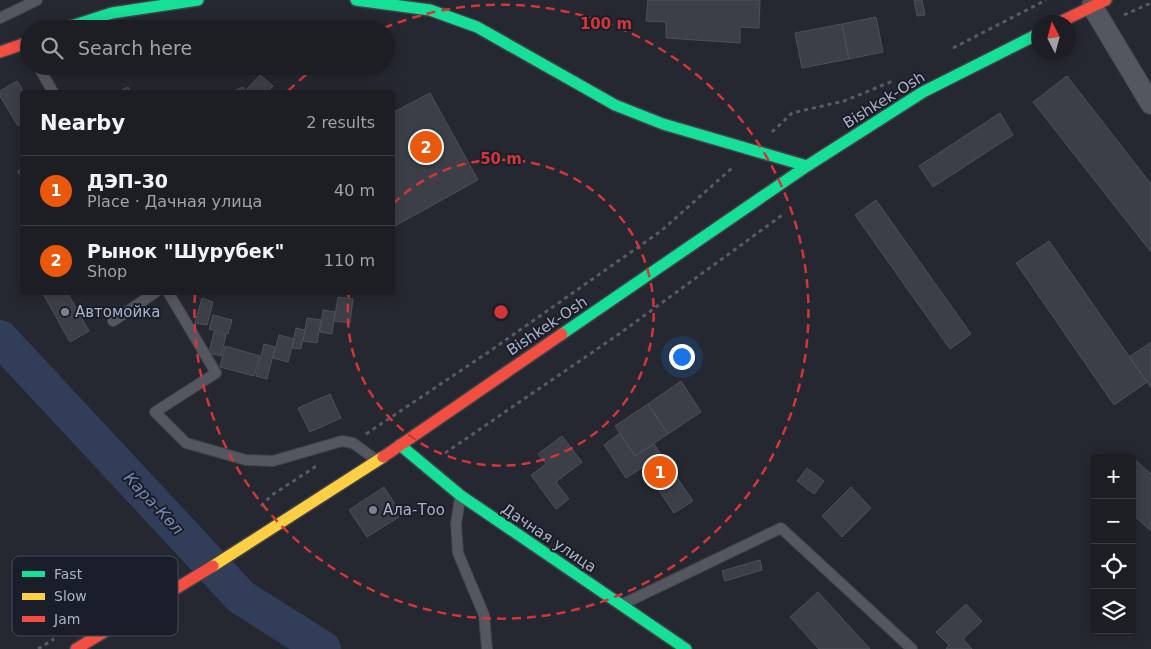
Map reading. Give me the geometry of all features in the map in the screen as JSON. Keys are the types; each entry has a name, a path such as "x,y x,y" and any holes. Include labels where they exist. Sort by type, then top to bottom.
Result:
{"main road":[{"path":"88,20 143,8 198,0"},
{"path":"356,0 430,10 476,27 615,105 663,124 806,166"},
{"path":"1074,15 1099,3"},
{"name":"Bishkek-Osh","path":"178,588 251,544 400,445 806,166 923,92 1031,38"},
{"path":"0,52 20,47"},
{"name":"Дачная улица","path":"400,445 460,495 686,649"},
{"name":"Bishkek-Osh","path":"76,649 98,636"}],"street":[{"path":"1099,3 1151,104"}],"lane":[{"path":"0,18 37,0"},
{"path":"43,75 51,90"},
{"path":"113,321 152,295"},
{"path":"170,295 216,374 155,412 186,443 246,460 273,461 342,441 354,443 376,460"},
{"path":"460,495 456,524 458,553 484,615 487,649"},
{"path":"620,605 781,528 912,649"}],"path":[{"path":"948,51 1046,0"},
{"path":"354,443 490,351 661,231 792,112 844,101 901,78"},
{"path":"426,466 619,334 787,211"},
{"path":"259,508 272,495 321,464"}],"building":[{"path":"648,0 760,0 759,28 740,27 740,43 666,38 666,22 646,21"},
{"path":"914,0 922,0 925,15 917,16"},
{"path":"876,17 883,52 849,59 842,24"},
{"path":"842,24 849,59 802,68 795,33"},
{"path":"260,75 273,86 269,90 246,90"},
{"path":"1067,76 1151,184 1151,252 1033,102"},
{"path":"17,81 23,90 20,90 20,125 18,126 0,96 0,91"},
{"path":"430,93 478,180 395,226 395,111"},
{"path":"1000,113 1013,135 933,187 919,166"},
{"path":"876,200 971,334 950,349 855,215"},
{"path":"1049,241 1147,382 1114,405 1016,263"},
{"name":"Автомойка","path":"44,295 69,295 89,331 70,342"},
{"path":"338,297 353,299 350,323 334,321"},
{"path":"202,298 213,302 207,325 195,323"},
{"path":"323,310 335,312 332,334 320,332"},
{"path":"213,315 232,320 228,334 209,329"},
{"path":"307,318 321,320 317,343 303,341"},
{"path":"296,328 305,330 301,349 292,348"},
{"path":"214,332 226,335 221,356 209,353"},
{"path":"279,335 294,339 288,362 273,358"},
{"path":"1151,342 1151,388 1129,357"},
{"path":"264,344 275,347 267,379 256,376"},
{"path":"225,346 260,356 254,376 220,367"},
{"path":"681,381 701,412 668,434 648,404"},
{"path":"330,394 341,418 310,432 298,408"},
{"path":"648,404 668,434 635,456 615,426"},
{"path":"620,433 635,456 654,444 693,501 674,513 643,467 626,478 604,445"},
{"path":"562,436 582,462 556,482 569,499 556,509 531,475 546,464 538,454"},
{"path":"1136,461 1151,474 1151,531 1136,518"},
{"path":"807,468 824,481 814,494 797,481"},
{"path":"384,487 402,515 367,537 349,510"},
{"path":"851,487 871,508 842,537 822,516"},
{"path":"760,560 762,570 725,581 722,571"},
{"path":"818,592 870,649 819,649 790,617"},
{"path":"966,604 982,621 963,639 972,649 946,649 949,645 936,632"}],"waterway":[{"name":"Кара-Көл","path":"0,338 241,597 323,649"}],"traffic: fast":[{"path":"90,20 112,13 198,0"},
{"path":"356,0 430,10 477,27 615,105 663,124 807,166"},
{"path":"562,334 807,166 923,92 1031,38"},
{"path":"400,445 460,495 686,649"}],"traffic: slow":[{"path":"213,566 383,457"}],"traffic: jam":[{"path":"1075,15 1106,0"},
{"path":"0,52 20,45"},
{"path":"383,457 562,334"},
{"path":"178,587 213,566"},
{"path":"76,649 97,636"}],"place":[{"name":"Рынок \"Шурубек\"","path":"426,147"},
{"name":"Автомойка","path":"65,312"},
{"name":"ДЭП-30","path":"660,472"},
{"name":"Ала-Тоо","path":"373,510"}]}
